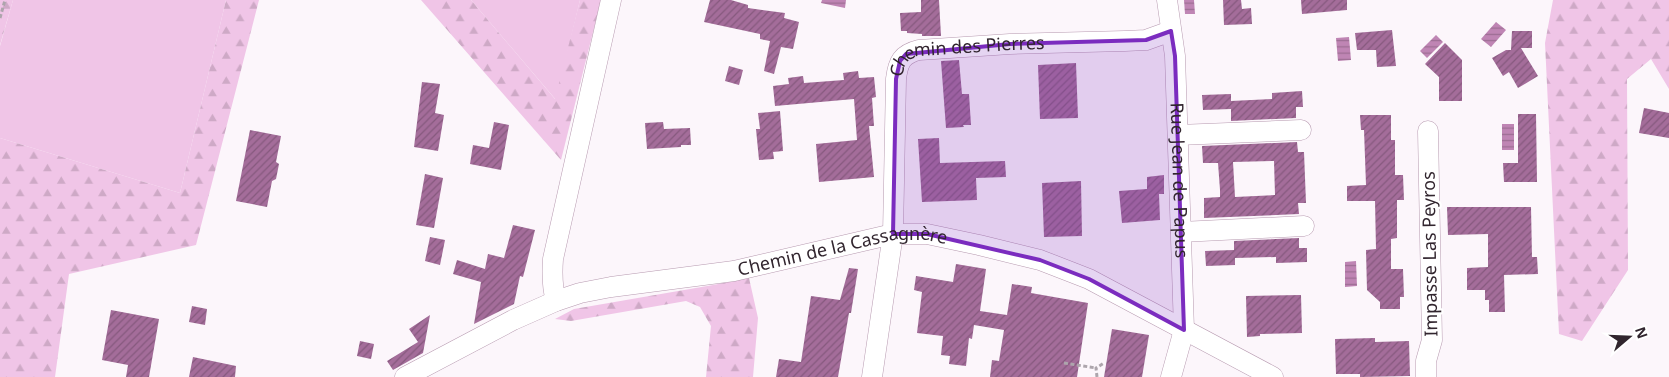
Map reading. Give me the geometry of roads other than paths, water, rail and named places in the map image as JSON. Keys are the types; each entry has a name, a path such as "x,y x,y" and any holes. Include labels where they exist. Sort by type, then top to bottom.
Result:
{"street":[{"path":"556,300 552,275 553,259 611,0"},
{"path":"1167,0 1171,31"},
{"name":"Rue Jean de Papus","path":"1171,31 1175,56 1184,330 1171,377"},
{"name":"Chemin des Pierres","path":"893,234 896,80 897,67 903,56 919,50 1010,44 1146,40 1171,31"},
{"path":"1178,136 1301,130"},
{"name":"Impasse Las Peyros","path":"1426,377 1426,361 1432,340 1428,131"},
{"path":"1181,232 1304,226"},
{"path":"872,377 893,234"},
{"name":"Chemin de la Cassagnère","path":"405,377 513,320 556,300 611,287 734,271 893,234 927,234 979,244 1040,260 1089,279 1273,377"}]}
